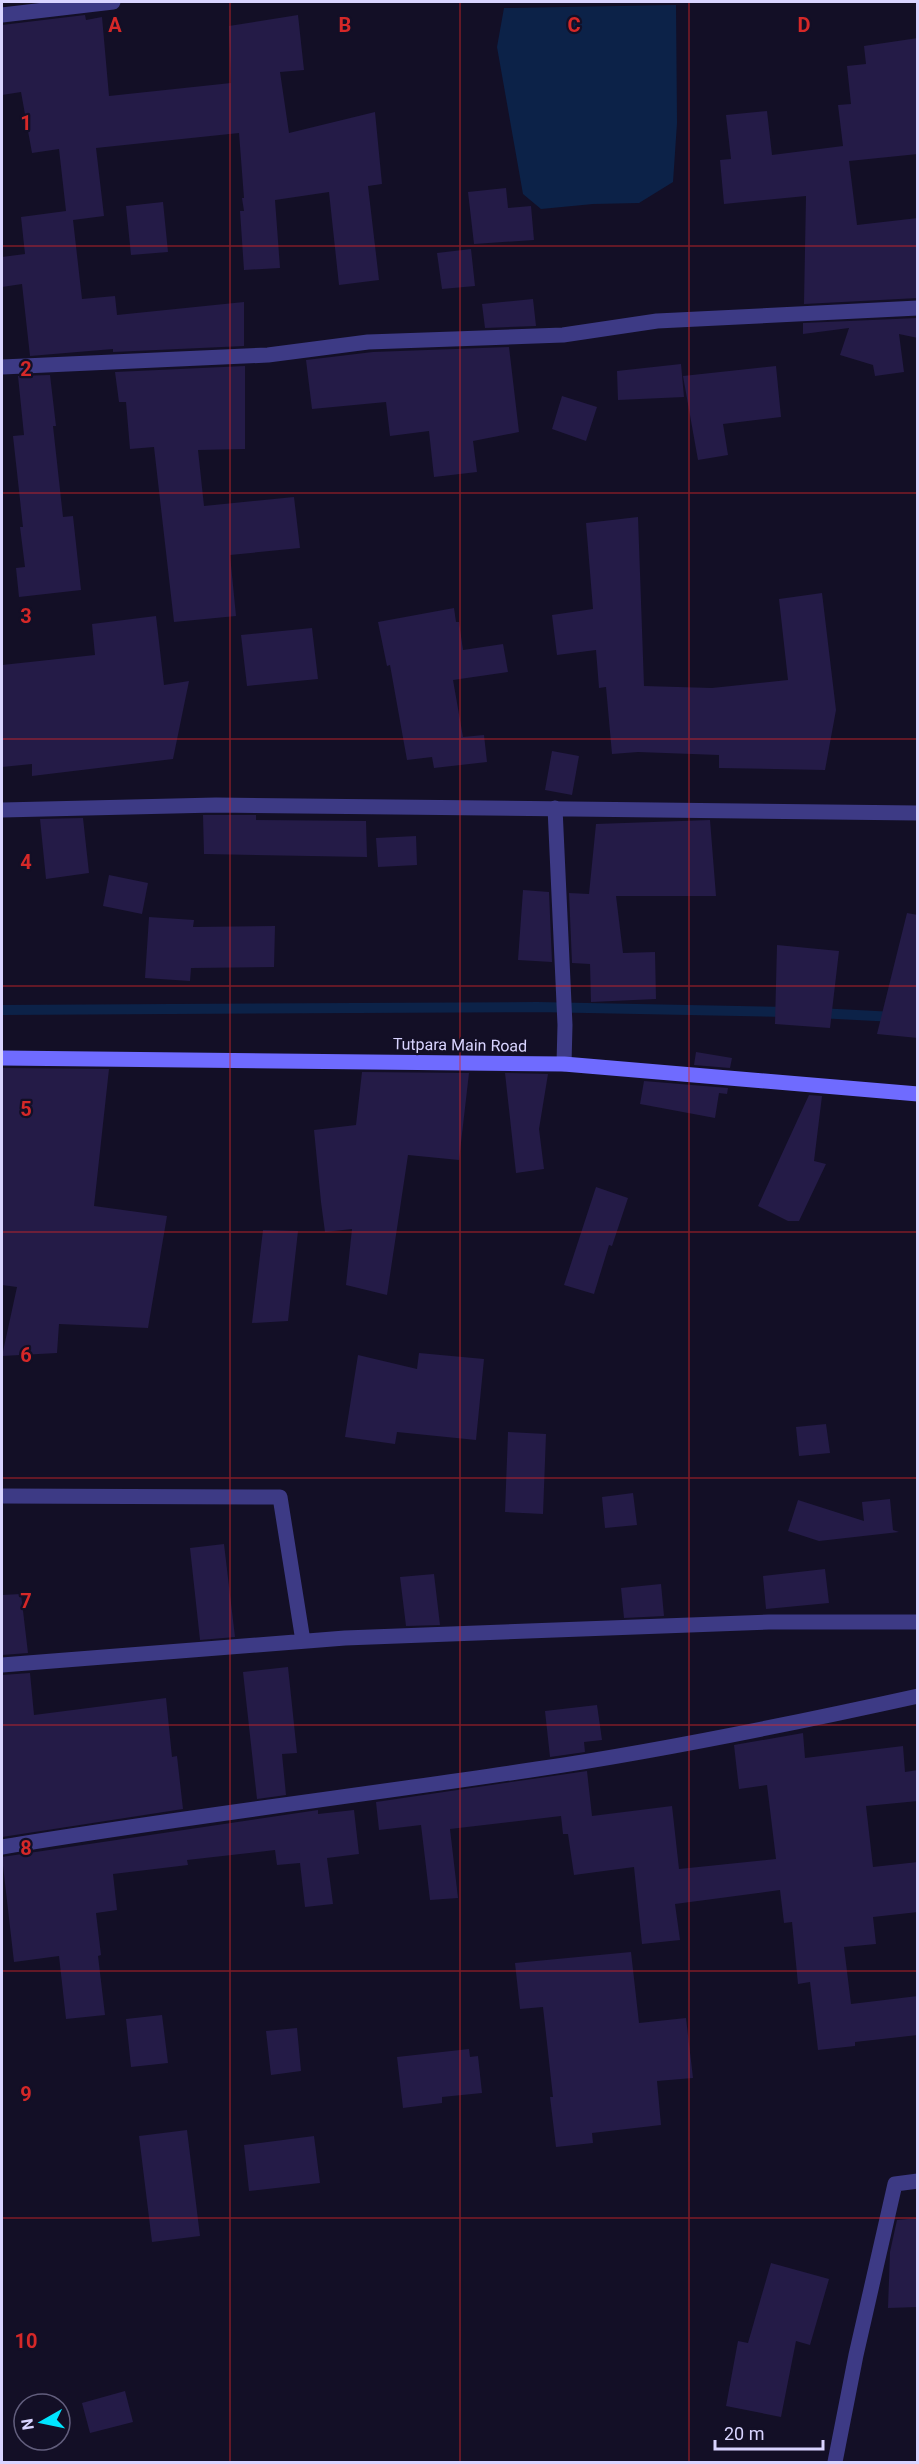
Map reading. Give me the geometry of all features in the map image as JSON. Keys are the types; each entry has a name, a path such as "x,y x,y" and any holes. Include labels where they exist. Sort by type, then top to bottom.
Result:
{"street":[{"path":"2,15 113,2"},
{"path":"2,367 268,355 368,342 563,335 657,321 918,308"},
{"path":"2,810 216,805 918,813"},
{"path":"555,808 565,1025 564,1064"},
{"name":"Tutpara Main Road","path":"2,1058 564,1064 918,1094"},
{"path":"2,1496 280,1497 303,1641"},
{"path":"2,1665 303,1641 769,1622 918,1622"},
{"path":"2,1847 283,1804 538,1769 741,1735 918,1696"},
{"path":"835,2463 856,2355 895,2184 918,2181"}],"water":[{"path":"676,5 677,123 673,182 639,203 593,204 541,209 523,194 497,47 504,8"}],"building":[{"path":"85,15 86,20 102,17 109,96 231,83 229,26 298,15 304,70 280,72 289,133 375,112 382,184 368,186 379,280 339,285 329,192 275,200 280,268 244,270 240,211 244,211 242,198 244,198 239,133 96,148 104,216 73,220 82,299 115,296 117,315 244,302 244,346 113,352 113,349 30,356 22,284 2,287 2,257 25,254 21,217 66,211 59,149 32,153 21,92 2,95 2,25"},
{"path":"918,38 918,154 849,161 857,225 918,218 918,298 804,304 806,196 724,204 720,160 731,159 726,115 767,111 772,155 843,146 838,105 851,104 847,66 866,64 864,46"},
{"path":"506,188 508,208 531,206 534,240 474,244 468,192"},
{"path":"163,202 168,252 131,255 126,206"},
{"path":"471,249 475,286 442,289 437,253"},
{"path":"533,299 536,326 485,328 482,304"},
{"path":"918,318 918,338 899,334 904,372 875,376 873,365 840,355 849,328 803,334 803,323"},
{"path":"509,347 519,432 473,441 477,472 434,477 429,431 390,436 386,402 312,409 306,360 373,352"},
{"path":"681,364 684,397 618,400 617,371"},
{"path":"245,366 245,449 198,450 204,506 294,497 300,548 230,555 236,616 174,622 154,447 130,449 126,402 119,402 115,372"},
{"path":"776,366 781,417 723,424 728,455 698,460 683,376"},
{"path":"50,375 63,517 73,516 81,590 19,597 16,568 25,567 13,436 24,435 18,376"},
{"path":"562,396 597,407 586,441 552,429"},
{"path":"638,517 644,686 712,688 788,680 779,599 822,593 836,710 825,770 719,768 719,755 638,752 612,754 606,687 599,688 596,650 557,655 552,615 593,609 586,523"},
{"path":"454,608 456,622 459,622 463,650 503,644 508,672 453,680 463,737 484,735 487,762 434,768 432,757 407,760 390,665 387,666 378,622"},
{"path":"156,616 164,685 189,681 173,759 32,776 32,764 2,767 2,665 95,655 92,624"},
{"path":"312,628 318,679 247,686 241,635"},
{"path":"552,751 579,756 572,795 545,790"},
{"path":"203,815 256,815 256,820 366,821 367,857 204,854"},
{"path":"83,818 89,873 46,879 40,819"},
{"path":"710,820 716,896 616,896 623,953 655,952 656,999 591,1002 590,964 572,963 569,893 589,894 596,824"},
{"path":"416,836 417,865 378,867 376,838"},
{"path":"109,875 148,883 142,914 103,906"},
{"path":"523,890 549,892 552,962 518,960"},
{"path":"907,913 918,915 918,1038 877,1034"},
{"path":"149,917 194,920 193,927 275,926 274,967 191,968 190,981 145,978"},
{"path":"777,945 839,951 830,1028 775,1024"},
{"path":"696,1052 732,1058 730,1068 694,1065"},
{"path":"2,1068 109,1069 94,1206 167,1216 148,1328 59,1324 57,1353 2,1356 17,1287 2,1285"},
{"path":"362,1072 469,1073 459,1160 408,1155 387,1295 346,1285 352,1229 325,1232 321,1202 314,1130 356,1125"},
{"path":"505,1073 548,1074 539,1129 544,1169 516,1173"},
{"path":"644,1081 728,1088 727,1094 719,1093 715,1118 640,1104"},
{"path":"809,1095 822,1096 814,1161 826,1164 799,1221 788,1221 758,1206"},
{"path":"596,1187 628,1198 612,1246 609,1245 594,1294 564,1285"},
{"path":"263,1230 298,1231 288,1321 252,1323"},
{"path":"419,1353 484,1359 476,1440 397,1432 395,1444 345,1437 358,1355 417,1369"},
{"path":"826,1424 830,1453 799,1456 796,1427"},
{"path":"508,1432 546,1434 543,1514 505,1512"},
{"path":"633,1493 637,1525 605,1528 602,1497"},
{"path":"890,1499 893,1530 899,1532 819,1541 788,1531 798,1500 864,1521 862,1502"},
{"path":"224,1544 235,1637 200,1640 190,1548"},
{"path":"825,1569 829,1603 766,1609 763,1576"},
{"path":"434,1574 440,1625 406,1626 400,1577"},
{"path":"661,1584 664,1616 624,1618 621,1588"},
{"path":"21,1594 28,1653 2,1655 2,1595"},
{"path":"288,1667 297,1753 282,1754 286,1795 257,1799 243,1672"},
{"path":"30,1673 34,1715 166,1698 172,1757 177,1756 183,1809 2,1837 2,1675"},
{"path":"597,1705 602,1740 584,1742 585,1752 550,1757 545,1711"},
{"path":"803,1733 805,1758 903,1746 905,1772 918,1770 918,1801 866,1806 873,1867 918,1862 918,1912 873,1917 876,1944 844,1947 851,2004 918,1996 918,2035 855,2042 855,2046 818,2050 810,1982 798,1984 792,1922 784,1923 780,1890 675,1904 680,1940 642,1944 634,1867 574,1875 568,1834 563,1834 561,1816 450,1829 458,1898 430,1900 421,1825 379,1830 376,1802 587,1771 592,1816 672,1806 679,1869 776,1859 767,1785 739,1789 734,1745"},
{"path":"318,1810 318,1814 354,1810 359,1854 327,1858 333,1904 305,1907 300,1863 277,1865 275,1850 187,1860 188,1865 113,1874 117,1910 96,1913 105,2015 66,2019 59,1956 14,1962 2,1857"},
{"path":"631,1952 639,2023 686,2018 693,2078 657,2081 661,2125 592,2133 593,2143 556,2147 543,2007 520,2009 515,1963"},
{"path":"162,2015 168,2063 131,2067 126,2019"},
{"path":"297,2028 301,2071 271,2075 266,2031"},
{"path":"469,2049 470,2057 478,2056 482,2093 442,2097 442,2103 403,2108 397,2057"},
{"path":"187,2130 200,2236 152,2242 139,2136"},
{"path":"314,2136 320,2183 249,2191 244,2145"},
{"path":"918,2218 918,2307 888,2308 890,2252 897,2220"},
{"path":"771,2263 829,2279 810,2345 796,2341 781,2417 726,2406 738,2341 748,2343"},
{"path":"125,2391 133,2422 90,2433 82,2403"}],"waterway":[{"path":"2,1010 537,1007 787,1012"},
{"path":"818,1013 895,1017"}]}
